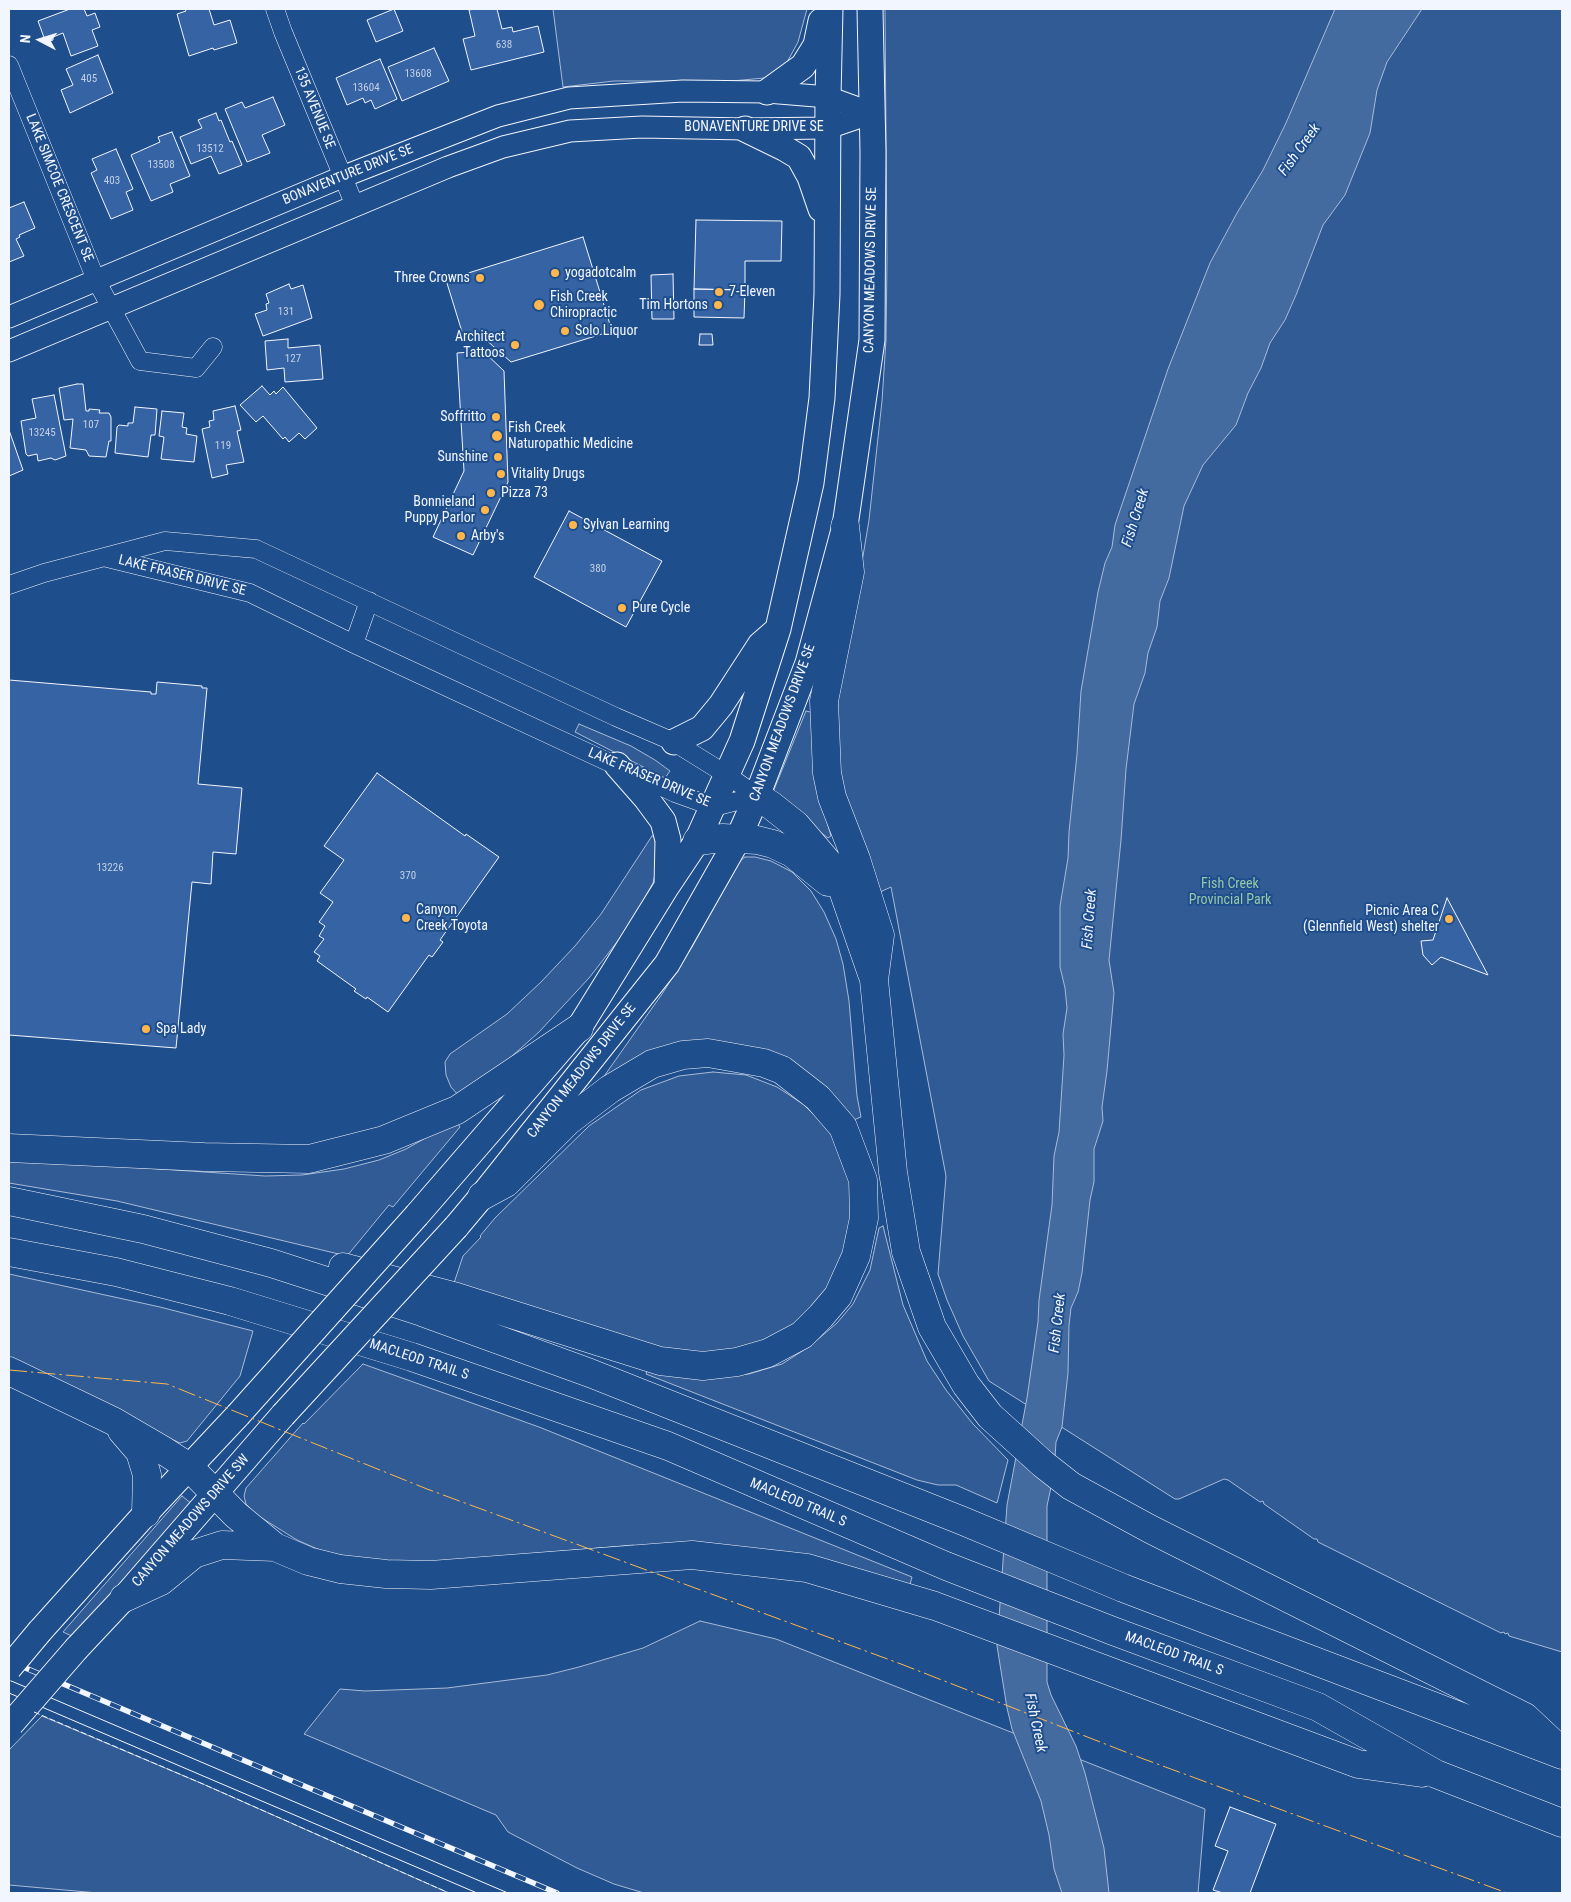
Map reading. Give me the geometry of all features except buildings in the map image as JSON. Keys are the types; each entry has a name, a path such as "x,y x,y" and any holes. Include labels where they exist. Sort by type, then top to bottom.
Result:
{"highway":[{"path":"845,526 850,572 824,701 827,773 832,797 856,859 880,935 874,980"},
{"path":"757,796 796,825 837,873 874,980 893,1172 906,1252 932,1327 966,1385 990,1416 1054,1474 1071,1486 1150,1529 1525,1717 1562,1753"},
{"path":"697,841 723,838 757,840 792,853 847,900"},
{"path":"9,1148 309,1159 384,1140 458,1110 578,1028"},
{"path":"271,1263 314,1260 457,1297 660,1361 703,1366 736,1362 768,1353 802,1335 838,1296 856,1256 864,1218 863,1180 843,1127 818,1098 782,1070 764,1063 708,1052 684,1055 652,1064 610,1089 568,1121 506,1183 482,1196"},
{"path":"9,1201 143,1229 271,1263 422,1312 590,1373 964,1521 1123,1588 1562,1753"},
{"name":"MACLEOD TRAIL S","path":"9,1252 116,1272 230,1302 412,1357 668,1446 946,1566 1112,1631 1318,1707 1436,1774 1562,1823"},
{"path":"9,1371 113,1420 189,1467 236,1515 275,1547 308,1561 340,1569 386,1574 431,1575 692,1555 807,1568 936,1606 1358,1764 1436,1774"},
{"path":"113,1420 140,1452 147,1475 146,1513"},
{"path":"124,1598 161,1581 194,1554 222,1545 275,1547"}],"main road":[{"path":"767,92 803,66 816,45 824,9"},
{"name":"CANYON MEADOWS DRIVE SE","path":"189,1467 417,1215 578,1028 697,841 714,807 742,741 778,629 811,483 821,408 827,294 830,9"},
{"name":"CANYON MEADOWS DRIVE SE","path":"374,1316 482,1196 667,964 738,838 757,796 808,663 845,526 872,340 870,9"},
{"path":"745,129 799,157 810,178 827,225"},
{"path":"674,742 702,728 721,705 760,645 778,629"},
{"path":"617,765 646,798 662,821 668,840 667,886"},
{"name":"CANYON MEADOWS DRIVE SW","path":"10,1725 77,1648 124,1598 283,1415 374,1316"},
{"path":"9,1668 40,1631 189,1467"}],"street":[{"name":"135 AVENUE SE","path":"275,9 355,206"},
{"name":"LAKE SIMCOE CRESCENT SE","path":"9,65 96,280 140,361 196,368 213,347"},
{"name":"BONAVENTURE DRIVE SE","path":"9,317 342,177 498,116 569,98 683,91 767,92 828,97 872,113"},
{"name":"BONAVENTURE DRIVE SE","path":"9,351 111,310 448,167 503,147 570,131 642,127 828,128 872,113"},
{"name":"LAKE FRASER DRIVE SE","path":"9,585 44,572 165,541 256,549 616,717 674,742 727,774 757,796"},
{"name":"LAKE FRASER DRIVE SE","path":"104,557 250,593 354,644 675,792 714,807 757,796"},
{"path":"354,644 369,601"}],"green space":[{"path":"553,9 807,9 798,42 785,66 764,78 732,81 614,81 563,87"},
{"name":"Fish Creek Provincial Park","path":"885,9 1562,9 1562,1652 1509,1636 1508,1633 1501,1633 1318,1542 1317,1539 1314,1539 1264,1504 1263,1501 1260,1502 1228,1480 1224,1479 1179,1499 1175,1499 989,1381 963,1336 947,1300 938,1274 946,1176 891,887 880,892 839,781 835,694 859,580 869,520 882,401 886,340"},
{"path":"806,711 814,713 819,794 831,836 828,838 774,797 773,792"},
{"path":"579,724 631,746 670,771 665,778 575,732"},
{"path":"652,836 654,836 656,846 656,870 653,883 633,919 617,942 589,978 539,1032 493,1073 459,1096 451,1087 446,1075 445,1062 450,1054 507,1014 575,946 601,914"},
{"path":"745,857 755,857 771,861 792,872 811,891 824,912 836,939 843,964 849,1001 857,1096 861,1117 851,1121 743,1053 600,1082 662,994 692,947 740,861"},
{"path":"713,1072 746,1075 777,1087 803,1104 828,1129 843,1157 854,1192 854,1224 837,1283 795,1330 729,1354 660,1350 453,1286 463,1256 481,1237 495,1218 589,1126 641,1090 679,1076"},
{"path":"456,1121 460,1127 393,1207 389,1205 347,1256 117,1201 9,1183 9,1159 265,1176 302,1175 344,1169 379,1160 406,1149"},
{"path":"883,1226 903,1305 927,1361 946,1390 973,1424 1008,1460 997,1503 956,1485 938,1485 917,1480 646,1374 648,1368 701,1376 749,1374 782,1364 810,1346 837,1323 853,1304 870,1270 879,1228"},
{"path":"9,1274 160,1307 253,1331 240,1376 187,1441 180,1443 9,1363"},
{"path":"363,1364 539,1427 912,1577 909,1588 635,1547 634,1545 387,1566 322,1551 297,1540 257,1515 246,1504 244,1496 246,1488 303,1423"},
{"path":"182,1496 192,1504 74,1637 63,1632"},
{"path":"700,1621 776,1639 1205,1809 1198,1893 644,1893 614,1884 577,1868 508,1832 496,1815 304,1734 340,1689 365,1691 447,1688 547,1675 643,1648"},
{"path":"42,1716 203,1784 449,1893 98,1893 9,1885 9,1750"}],"water":[{"name":"Fish Creek","path":"1335,9 1422,9 1387,62 1377,90 1370,133 1345,195 1323,225 1296,295 1285,320 1270,343 1236,425 1203,465 1184,506 1169,578 1160,601 1157,627 1148,653 1145,673 1134,704 1126,769 1109,960 1114,993 1102,1107 1103,1121 1094,1149 1094,1182 1090,1200 1082,1273 1078,1292 1071,1308 1069,1325 1068,1373 1062,1427 1056,1442 1054,1473 1047,1506 1047,1682 1051,1695 1076,1746 1085,1773 1104,1848 1109,1893 1062,1893 1054,1869 1041,1801 1012,1729 997,1646 1007,1505 1027,1398 1038,1322 1039,1300 1052,1205 1054,1156 1059,1132 1064,1055 1063,1034 1067,1008 1060,967 1060,906 1068,858 1081,691 1098,592 1105,563 1112,547 1115,525 1168,369 1210,263 1263,170 1286,123"}],"tram line":[{"path":"9,1680 508,1893"},
{"path":"9,1693 477,1893"}],"railway":[{"path":"9,1661 557,1893"}],"fence":[{"path":"34,1712 203,1784 449,1893"}],"power":[{"path":"9,1370 167,1384 427,1489 901,1664 1141,1758 1507,1893"}],"place":[{"name":"yogadotcalm","path":"555,273"},
{"name":"Three Crowns","path":"480,278"},
{"name":"7-Eleven","path":"719,292"},
{"name":"Fish Creek Chiropractic","path":"539,305"},
{"name":"Tim Hortons","path":"718,305"},
{"name":"Solo Liquor","path":"565,331"},
{"name":"Architect Tattoos","path":"515,345"},
{"name":"Soffritto","path":"496,417"},
{"name":"Fish Creek Naturopathic Medicine","path":"497,436"},
{"name":"Sunshine","path":"498,457"},
{"name":"Vitality Drugs","path":"501,474"},
{"name":"Pizza 73","path":"491,493"},
{"name":"Bonnieland Puppy Parlor","path":"485,510"},
{"name":"Sylvan Learning","path":"573,525"},
{"name":"Arby's","path":"461,536"},
{"name":"Pure Cycle","path":"622,608"},
{"name":"Canyon Creek Toyota","path":"406,918"},
{"name":"Picnic Area C (Glennfield West) shelter","path":"1449,919"},
{"name":"Spa Lady","path":"146,1029"}]}
